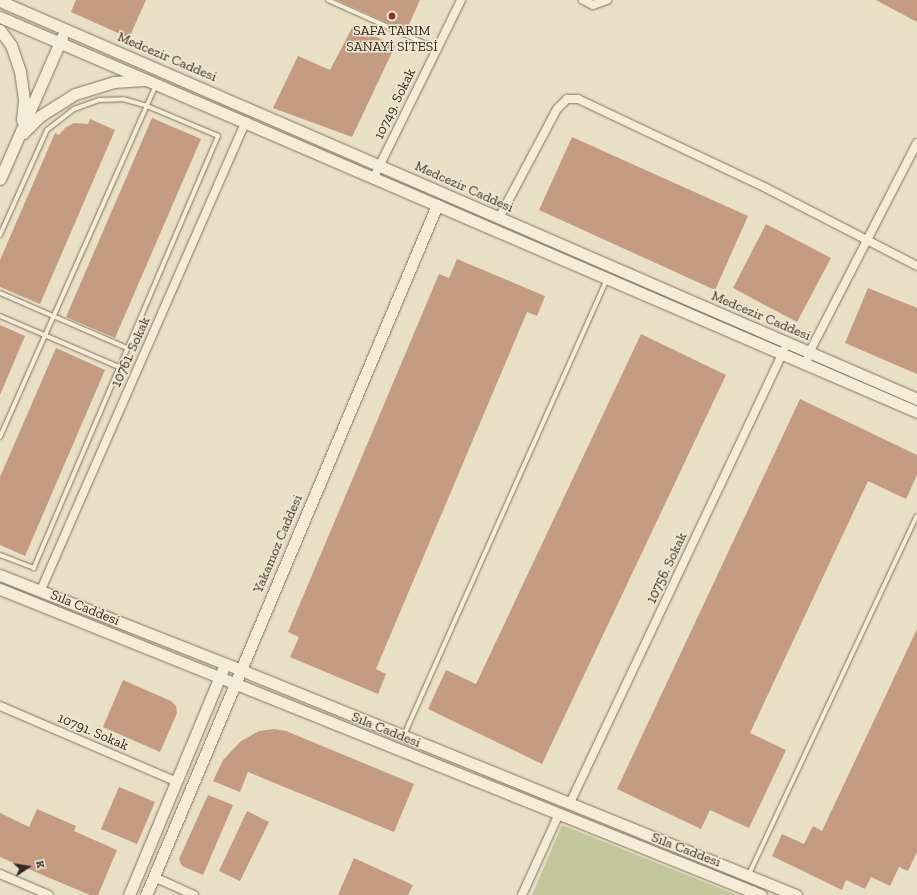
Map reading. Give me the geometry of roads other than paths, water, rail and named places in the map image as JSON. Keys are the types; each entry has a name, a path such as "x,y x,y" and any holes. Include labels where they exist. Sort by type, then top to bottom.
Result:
{"street":[{"name":"10749. Sokak","path":"374,177 461,0"},
{"path":"583,0 593,5 607,0"},
{"name":"Medcezir Caddesi","path":"0,1 787,344 917,399"},
{"name":"Medcezir Caddesi","path":"0,17 917,412"},
{"path":"0,179 65,29"},
{"path":"0,30 16,58 23,86 23,117 18,138"},
{"path":"18,138 40,116 75,94 114,82 153,82"},
{"path":"499,218 557,110 567,98 578,99 766,188 917,266"},
{"name":"10761. Sokak","path":"40,592 246,122"},
{"path":"806,365 809,353 917,143"},
{"name":"Yakamoz Caddesi","path":"146,895 437,205"},
{"name":"10756. Sokak","path":"570,803 787,344"},
{"path":"0,575 241,670 796,895"},
{"name":"Sıla Caddesi","path":"0,589 558,816 761,895"},
{"path":"129,895 225,664"},
{"name":"10791. Sokak","path":"0,706 177,782"},
{"path":"522,895 558,816"},
{"path":"0,874 49,895"},
{"path":"154,877 194,895"}],"lane":[{"path":"328,0 437,49"},
{"path":"0,437 146,106 153,82"},
{"path":"0,235 41,139 54,122 74,109 99,100 123,99 146,106 218,136 34,568 0,554"},
{"path":"403,736 607,279"},
{"path":"0,293 127,348"},
{"path":"0,316 119,367"},
{"path":"748,876 917,516"}],"place":[{"name":"SAFA TARIM SANAYİ SİTESİ","path":"392,16"}]}
